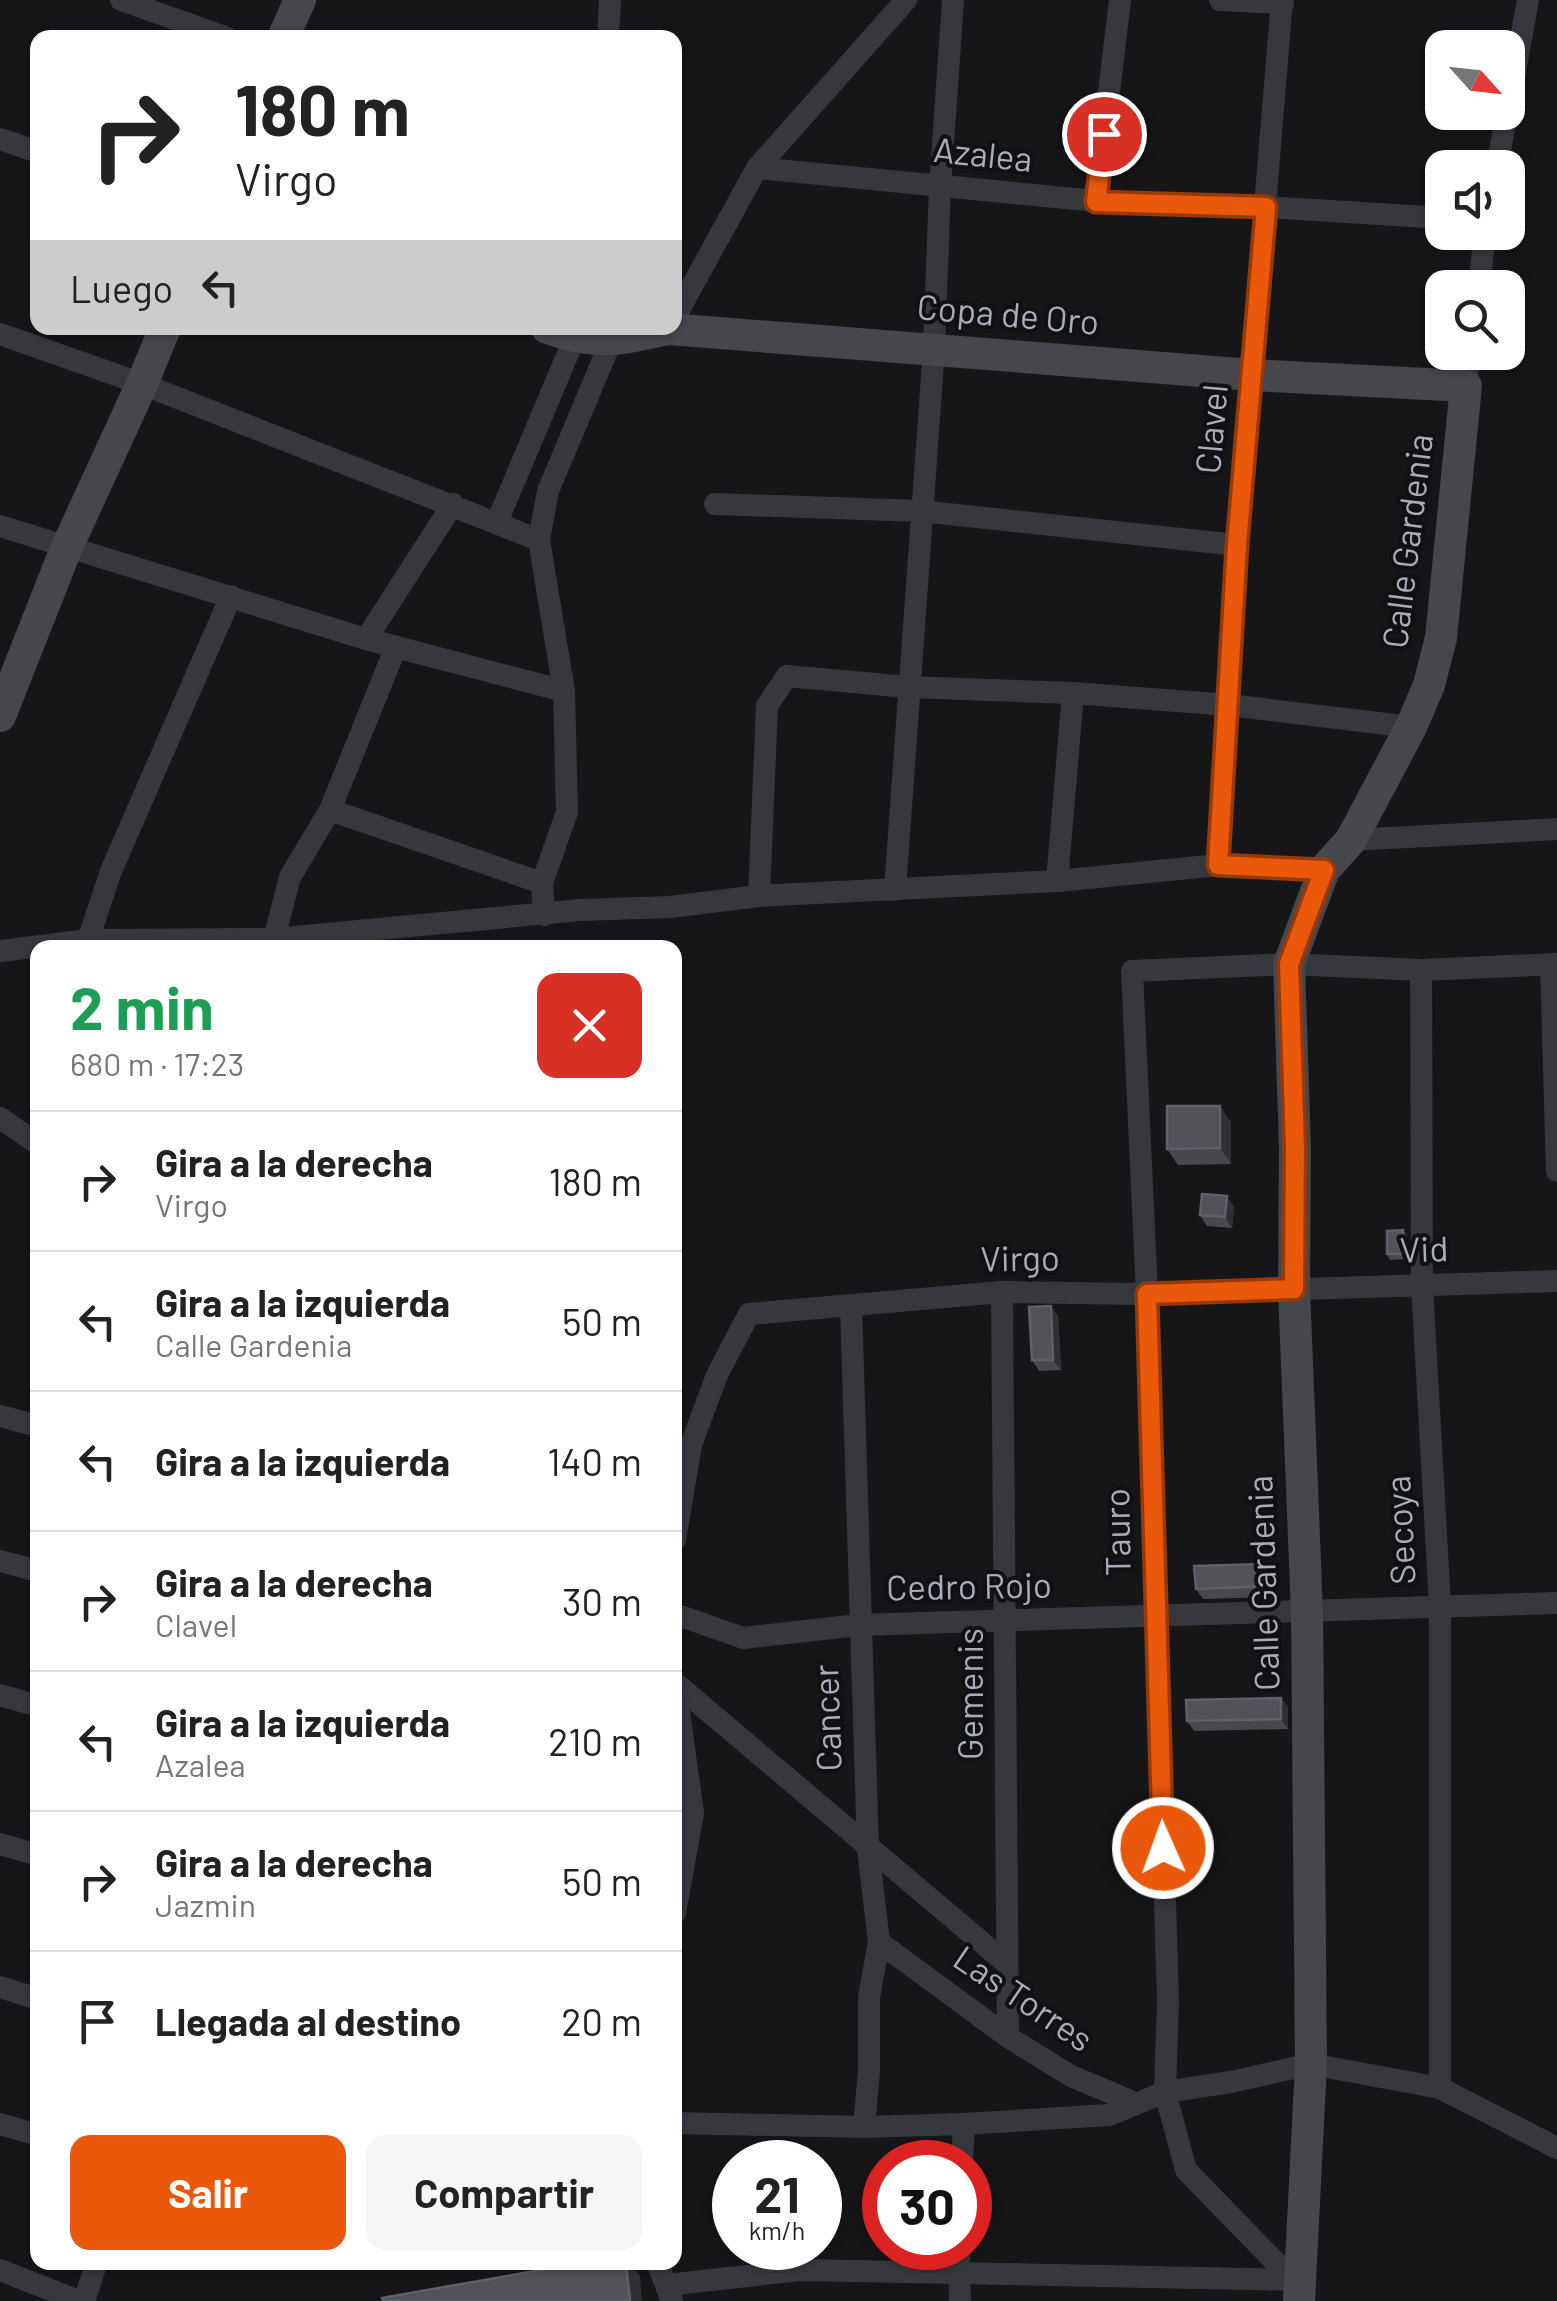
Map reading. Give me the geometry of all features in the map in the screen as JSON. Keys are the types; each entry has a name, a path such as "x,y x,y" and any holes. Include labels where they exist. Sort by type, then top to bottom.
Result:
{"street":[{"path":"121,0 205,30"},
{"path":"287,30 300,0"},
{"path":"608,30 610,0"},
{"path":"682,305 758,168 906,0"},
{"path":"895,890 934,349 953,0"},
{"path":"1096,202 1120,0"},
{"path":"1220,0 1282,2"},
{"path":"1522,30 1528,0"},
{"name":"Clavel","path":"1218,865 1237,545 1282,2"},
{"path":"0,139 30,149"},
{"name":"Azalea","path":"758,168 1096,202 1425,217"},
{"name":"Copa de Oro","path":"682,326 1252,376 1466,386"},
{"path":"0,334 142,384 539,540"},
{"path":"0,715 66,549 162,335"},
{"path":"497,522 560,335"},
{"name":"Copa de Oro","path":"578,335 611,341 634,335"},
{"path":"544,915 542,883 567,812 564,692 539,540 548,491 611,341"},
{"name":"Calle Gardenia","path":"1297,2287 1311,2064 1308,1612 1294,1289 1295,1148 1289,964 1324,870 1351,840 1429,685 1440,638 1468,370"},
{"path":"366,640 453,504"},
{"path":"715,504 920,511 1237,545"},
{"path":"0,526 366,640 564,692"},
{"path":"231,596 118,855 88,940 274,940 580,910 670,907 759,896 1058,881 1218,865 1324,870"},
{"path":"274,940 290,876 330,810 396,646"},
{"path":"759,896 767,706 788,676 908,687 1073,693 1229,705 1411,727"},
{"path":"1058,881 1073,693"},
{"path":"330,810 542,883"},
{"path":"1351,840 1557,829"},
{"path":"0,950 30,947"},
{"path":"1289,964 1420,970 1554,964 1557,1171"},
{"name":"Tauro","path":"1165,2092 1168,2002 1147,1294 1132,972 1289,964"},
{"name":"Secoya","path":"1420,970 1422,1286 1440,1605 1440,2088"},
{"path":"0,1118 30,1139"},
{"name":"Vid","path":"1294,1289 1557,1281"},
{"name":"Virgo","path":"682,1498 691,1445 717,1375 749,1314 1002,1292 1147,1294 1294,1289"},
{"name":"Gemenis","path":"1002,1292 1008,2037"},
{"name":"Cancer","path":"851,1306 868,1849 878,1942 869,1997 864,2126"},
{"path":"0,1416 30,1424"},
{"path":"0,1561 30,1570"},
{"name":"Cedro Rojo","path":"682,1616 743,1638 859,1625 1557,1603"},
{"path":"682,1689 1005,1962"},
{"path":"0,1694 30,1703"},
{"path":"682,1731 694,1813 682,1876"},
{"path":"0,1844 30,1853"},
{"name":"Las Torres","path":"878,1942 1008,2037 1070,2076 1134,2103"},
{"path":"0,1987 30,1996"},
{"path":"682,2122 864,2126 1110,2115 1165,2092 1311,2064 1440,2088 1556,2143"},
{"path":"1165,2092 1186,2170 1297,2287"},
{"path":"0,2124 30,2133"},
{"path":"963,2140 964,2124"},
{"path":"0,2270 82,2301 94,2270"},
{"path":"666,2283 800,2270 1297,2287"},
{"path":"958,2270 960,2301"}],"building":[{"path":"1167,1106 1220,1106 1220,1148 1167,1149"},
{"path":"1202,1194 1227,1196 1225,1217 1200,1215"},
{"path":"1403,1230 1403,1254 1387,1254 1387,1231"},
{"path":"1051,1306 1053,1360 1032,1360 1029,1307"},
{"path":"1264,1564 1265,1586 1196,1589 1194,1566"},
{"path":"1281,1698 1281,1719 1187,1721 1186,1700"},
{"path":"541,2270 627,2270 630,2301 383,2301 382,2298"}],"route":[{"path":"1104,134 1096,202 1266,207 1237,545 1218,865 1324,870 1289,964 1295,1148 1294,1289 1147,1294 1163,1848"}]}
